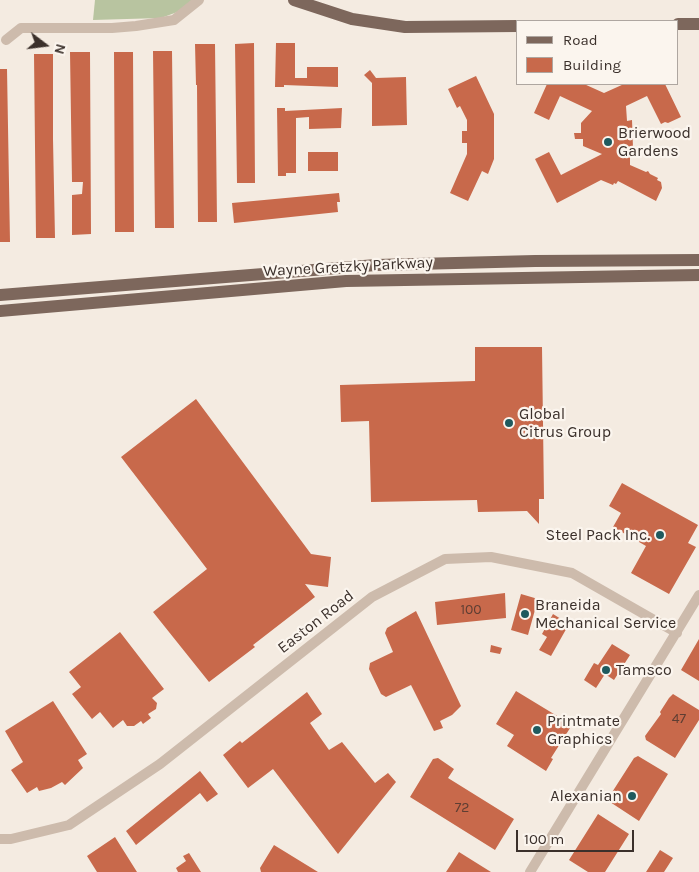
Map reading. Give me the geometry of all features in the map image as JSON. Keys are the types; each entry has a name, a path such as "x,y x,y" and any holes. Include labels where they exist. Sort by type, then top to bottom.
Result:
{"main road":[{"path":"294,0 352,19 405,27 516,26"},
{"path":"679,24 699,24"},
{"name":"Wayne Gretzky Parkway","path":"0,296 376,265 535,261 699,260"},
{"name":"Wayne Gretzky Parkway","path":"0,311 346,281 699,276"}],"street":[{"path":"6,40 21,28 112,28 174,20 199,0"},
{"name":"Easton Road","path":"0,839 12,839 69,825 160,764 372,597 445,559 491,557 572,573 677,633"},
{"path":"530,872 699,595"}],"green space":[{"path":"95,0 192,0 180,11 161,18 93,20"}],"building":[{"path":"254,43 255,183 237,183 235,44"},
{"path":"276,43 295,43 295,78 307,78 307,67 338,67 338,87 284,85 284,87 275,87"},
{"path":"195,44 215,44 217,222 198,222"},
{"path":"153,51 172,51 174,228 155,228"},
{"path":"70,52 90,52 91,234 72,235 72,195 82,194 83,182 72,182"},
{"path":"114,52 133,52 134,232 115,232"},
{"path":"34,54 53,54 55,238 36,238"},
{"path":"0,69 7,69 10,242 0,242"},
{"path":"370,70 376,78 406,77 407,125 372,126 372,83 364,75"},
{"path":"476,76 494,114 494,159 488,174 482,171 468,201 450,193 467,154 467,143 462,143 462,131 467,131 467,120 460,106 457,108 448,89"},
{"name":"Brierwood Gardens","path":"547,85 586,85 604,93 622,85 665,85 681,117 661,124 647,96 626,106 627,121 632,120 633,148 630,148 630,165 646,172 648,171 661,182 662,188 656,201 618,181 613,185 601,180 557,203 535,159 549,152 561,175 602,154 583,146 583,139 575,139 574,133 581,133 581,123 592,111 560,96 549,120 534,113"},
{"path":"277,108 285,108 285,111 342,108 341,128 309,129 309,117 296,118 296,173 286,173 286,176 278,176"},
{"path":"308,152 338,152 338,171 308,171"},
{"path":"339,193 340,202 337,202 338,212 234,223 232,203"},
{"path":"475,347 542,347 544,499 539,499 539,524 527,511 478,512 477,500 371,502 369,421 341,422 340,385 475,381"},
{"path":"196,399 311,554 331,557 328,587 305,584 315,597 209,682 153,612 207,569 121,457"},
{"name":"Steel Pack Inc.","path":"622,483 698,525 688,543 696,547 669,594 631,573 646,546 613,527 621,513 609,506"},
{"path":"505,593 506,618 437,625 435,602"},
{"name":"Braneida Mechanical Service","path":"521,594 538,599 528,635 511,630"},
{"path":"416,611 461,706 452,715 440,721 443,728 434,731 411,685 386,697 381,694 369,669 370,663 393,652 385,633 387,628"},
{"path":"553,614 569,624 551,656 539,650 547,637 542,634"},
{"path":"120,632 164,689 152,698 157,703 156,709 148,714 151,718 143,724 141,721 134,726 127,726 123,720 113,728 100,712 92,719 72,694 81,687 69,672"},
{"path":"699,639 699,681 681,670"},
{"name":"Tamsco","path":"612,644 630,655 614,680 605,674 596,688 584,680 594,663 598,665"},
{"path":"491,645 502,648 500,654 490,652"},
{"name":"Printmate Graphics","path":"516,691 572,725 551,758 553,759 546,771 507,746 514,735 496,724"},
{"path":"307,692 322,714 310,723 329,750 342,742 375,783 388,773 396,782 338,854 273,769 248,788 223,755 240,741 242,743"},
{"path":"673,694 699,710 699,720 675,758 646,740 645,736"},
{"path":"53,701 87,754 78,760 83,768 65,785 62,782 51,788 39,791 37,787 27,793 11,770 23,762 5,731"},
{"path":"638,756 668,774 639,821 610,802 609,797 634,758"},
{"path":"438,758 454,769 448,778 514,819 495,850 410,797 433,759"},
{"path":"200,771 218,794 207,802 200,793 136,845 126,831"},
{"path":"598,814 629,834 605,872 588,872 569,860"},
{"path":"115,837 137,872 97,872 87,856"},
{"path":"274,845 318,872 261,872 260,868"},
{"path":"660,850 673,858 664,872 646,872"},
{"path":"459,852 491,872 446,872"},
{"path":"189,853 201,872 178,872 176,868 186,861 183,856"}],"place":[{"name":"Brierwood Gardens","path":"608,142"},
{"name":"Global Citrus Group","path":"509,423"},
{"name":"Steel Pack Inc.","path":"660,535"},
{"name":"Braneida Mechanical Service","path":"525,614"},
{"name":"Tamsco","path":"606,670"},
{"name":"Printmate Graphics","path":"537,730"},
{"name":"Alexanian","path":"632,796"}]}
